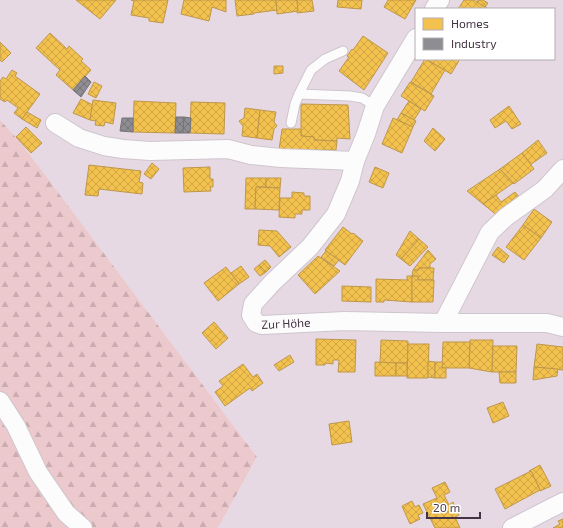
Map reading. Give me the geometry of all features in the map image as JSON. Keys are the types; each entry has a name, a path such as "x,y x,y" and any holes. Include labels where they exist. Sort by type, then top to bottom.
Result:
{"street":[{"name":"Zur Höhe","path":"415,40 374,106 350,181 336,214 310,247 272,283 253,304 251,315 256,323 262,326 345,321 547,323 563,327"},
{"path":"55,123 79,138 104,146 123,149 150,151 228,149 251,155 281,158 356,161"},
{"path":"443,323 490,232 506,217 545,189 563,169"},
{"path":"0,401 16,426 38,472 66,513 84,528"},
{"path":"512,528 563,502"}],"lane":[{"path":"292,123 295,104 311,70 325,59 342,51"},
{"path":"299,94 350,96 362,98 374,106"}],"shaded area":[{"path":"0,0 563,0 563,528 218,528 257,457 21,143 0,120"}],"green space":[{"path":"0,120 21,143 257,457 218,528 0,528"}],"building: Homes":[{"path":"76,0 116,0 100,19"},
{"path":"131,0 168,0 163,23 149,21 149,18 131,15 134,1"},
{"path":"184,0 226,0 226,12 212,7 209,21 181,14"},
{"path":"235,0 276,0 277,10 237,16"},
{"path":"276,0 297,0 298,11 277,14"},
{"path":"297,0 312,0 314,11 297,13"},
{"path":"338,0 362,0 361,9 337,7"},
{"path":"388,0 416,0 405,19 384,7"},
{"path":"464,0 474,0 487,8 459,8"},
{"path":"478,0 483,0 488,3 485,7 477,2"},
{"path":"50,33 67,49 69,46 83,59 81,61 91,70 73,90 56,75 60,70 36,48"},
{"path":"363,36 388,53 364,90 339,71 349,57 347,56"},
{"path":"0,42 11,53 2,62 0,60"},
{"path":"424,60 445,70 431,94 411,82"},
{"path":"428,60 459,60 451,74"},
{"path":"274,66 283,66 283,73 274,74"},
{"path":"12,70 17,73 15,76 40,94 22,119 14,113 18,108 7,100 5,102 0,99 0,81 3,77 6,79"},
{"path":"94,82 102,86 96,98 88,94"},
{"path":"410,82 434,96 425,111 401,96"},
{"path":"81,99 93,105 90,120 73,113"},
{"path":"93,100 116,103 113,124 105,122 104,126 95,125 96,121 90,120"},
{"path":"134,101 176,103 175,133 133,132"},
{"path":"409,101 421,109 414,120 401,113"},
{"path":"191,102 225,103 224,134 190,133"},
{"path":"301,104 348,105 350,139 337,138 337,141 314,140 314,137 301,136"},
{"path":"509,106 521,124 512,129 506,121 495,128 490,120"},
{"path":"245,108 260,110 257,138 242,136 243,126 239,121 244,118"},
{"path":"260,110 276,112 274,122 277,126 274,129 272,140 257,138"},
{"path":"27,112 41,120 37,128 22,119"},
{"path":"401,113 416,121 413,127 397,120"},
{"path":"393,118 413,127 402,153 382,144"},
{"path":"26,127 42,143 31,153 16,137"},
{"path":"433,128 445,139 435,151 424,141"},
{"path":"282,129 301,129 301,136 314,137 314,140 337,141 336,150 279,150"},
{"path":"538,140 547,153 530,165 522,153"},
{"path":"522,153 534,169 514,184 500,169"},
{"path":"152,163 159,169 151,179 144,174"},
{"path":"89,165 141,171 139,182 143,183 142,194 99,189 98,196 85,195"},
{"path":"210,167 210,179 213,179 213,187 210,187 211,191 184,192 183,168"},
{"path":"375,167 389,173 383,188 369,182"},
{"path":"500,169 513,183 483,204 467,191"},
{"path":"246,178 266,178 266,187 256,187 255,209 245,209"},
{"path":"266,178 281,178 280,188 266,187"},
{"path":"256,187 280,188 279,210 255,209"},
{"path":"292,192 304,193 304,196 310,196 310,210 302,210 302,214 295,214 295,218 279,217 280,198 292,198"},
{"path":"515,192 520,198 498,216 483,204 496,195 501,202"},
{"path":"534,209 552,222 541,238 523,225"},
{"path":"523,225 541,238 524,260 506,247"},
{"path":"343,227 363,241 345,265 325,250"},
{"path":"259,230 277,231 291,247 279,257 270,246 258,245"},
{"path":"410,231 419,239 401,259 396,255"},
{"path":"419,239 428,247 410,266 401,259"},
{"path":"498,247 509,256 504,263 492,255"},
{"path":"428,250 436,259 430,264 430,268 419,268 419,270 413,270"},
{"path":"326,251 339,260 334,266 321,257"},
{"path":"318,256 340,271 315,294 298,275"},
{"path":"265,260 271,267 266,272 259,265"},
{"path":"259,265 266,272 260,276 254,269"},
{"path":"241,266 249,277 239,284 231,273"},
{"path":"226,267 239,284 218,301 204,283"},
{"path":"419,268 434,268 433,280 418,280 418,276 412,276 413,270 419,270"},
{"path":"407,276 412,276 412,302 384,300 384,302 376,302 376,279 407,280"},
{"path":"412,276 418,276 418,280 434,280 433,302 412,302"},
{"path":"342,286 371,287 371,302 342,301"},
{"path":"214,322 228,338 216,349 202,333"},
{"path":"316,339 356,340 355,372 338,372 339,360 333,360 333,364 325,363 325,365 316,365"},
{"path":"381,340 408,341 408,363 380,363"},
{"path":"470,340 493,340 492,372 469,368"},
{"path":"443,342 470,342 469,368 442,368"},
{"path":"408,344 429,344 428,378 407,378"},
{"path":"537,344 563,347 563,370 534,367"},
{"path":"493,346 517,346 516,372 492,372"},
{"path":"290,355 294,362 279,371 274,365"},
{"path":"428,361 435,362 435,378 428,377"},
{"path":"375,362 396,363 396,376 375,376"},
{"path":"435,362 443,362 442,368 446,368 446,378 435,378"},
{"path":"396,363 407,363 407,376 396,376"},
{"path":"243,364 253,377 257,374 263,383 252,391 250,388 225,406 215,392 223,386 219,381"},
{"path":"534,367 558,369 557,376 533,380"},
{"path":"499,372 516,372 516,383 500,383"},
{"path":"503,402 509,416 493,423 487,408"},
{"path":"349,421 352,442 332,445 329,424"},
{"path":"540,465 551,486 540,491 531,471 529,471"},
{"path":"531,471 540,490 505,509 495,489"},
{"path":"445,482 450,492 444,495 449,505 453,502 459,515 455,517 460,528 435,528 423,504 437,498 432,488"},
{"path":"412,501 415,507 419,505 423,513 418,515 420,519 410,524 402,506"},
{"path":"563,519 563,528 553,528 560,524 558,521"}],"building: Industry":[{"path":"85,76 91,82 81,97 73,90"},
{"path":"176,117 184,117 183,133 175,133"},
{"path":"184,117 191,118 190,133 183,133"},
{"path":"122,118 133,118 133,132 120,131"}]}
